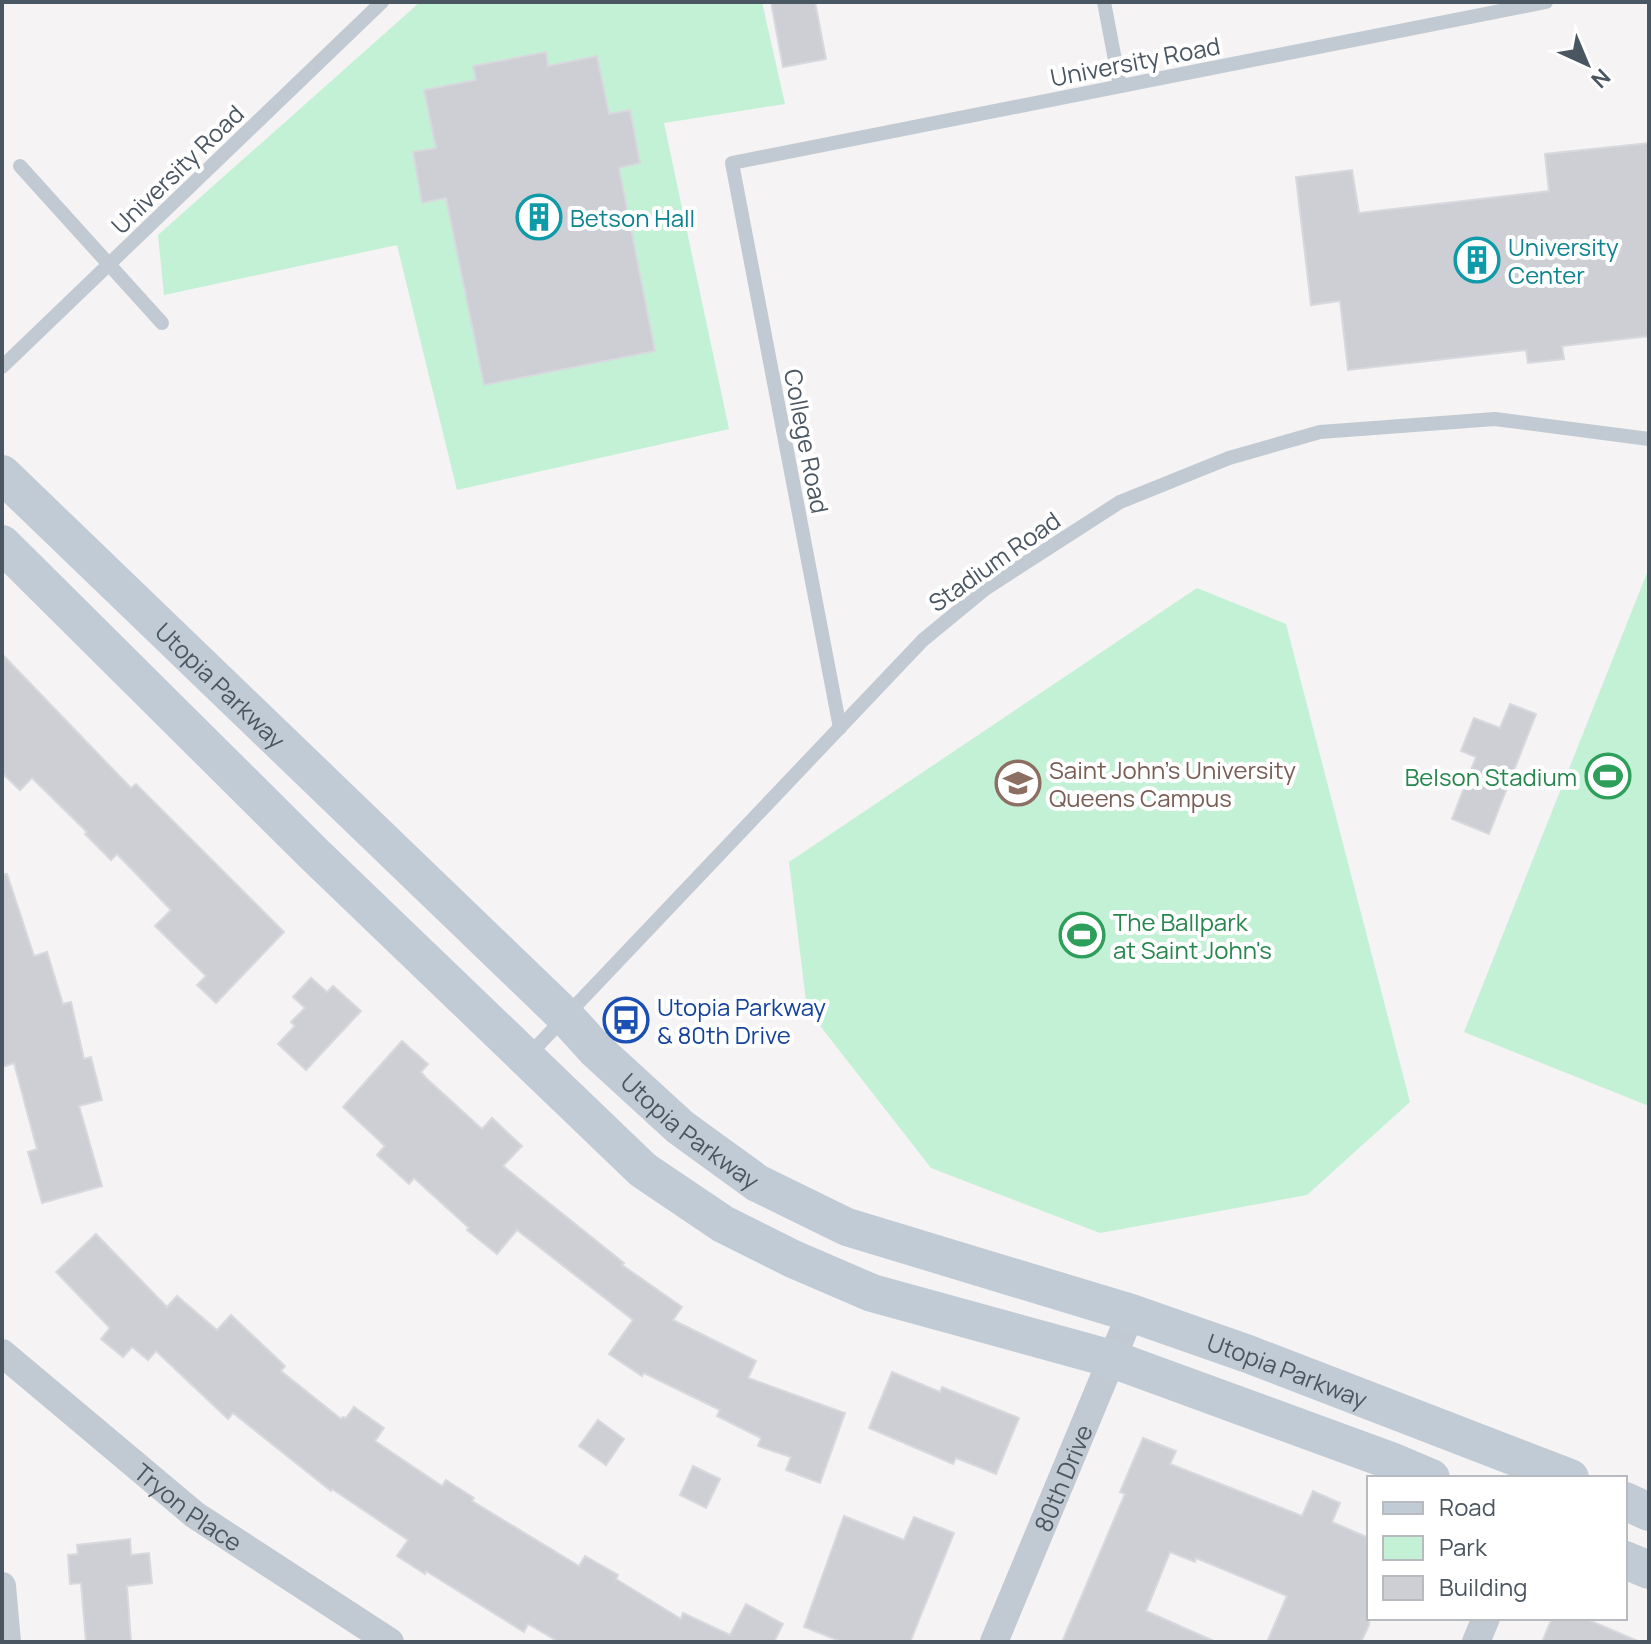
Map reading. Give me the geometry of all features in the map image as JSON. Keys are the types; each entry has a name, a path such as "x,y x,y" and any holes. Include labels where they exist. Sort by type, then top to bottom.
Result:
{"main road":[{"name":"Utopia Parkway","path":"2,474 566,1017 596,1050 680,1127 757,1183 847,1227 1131,1313 1248,1354 1551,1474"},
{"name":"Utopia Parkway","path":"2,544 313,853 643,1170 723,1224 872,1293 1112,1359 1426,1476"},
{"path":"1627,1502 1649,1512"},
{"path":"1627,1561 1649,1570"}],"street":[{"name":"80th Drive","path":"994,1642 1131,1313"},
{"name":"Tryon Place","path":"2,1353 195,1515 390,1642"},
{"path":"2,1586 7,1642"},
{"path":"1476,1642 1485,1620"}],"lane":[{"name":"University Road","path":"2,367 382,2"},
{"path":"1104,2 1120,86"},
{"name":"University Road","path":"732,163 1546,2"},
{"name":"College Road","path":"732,163 840,728"},
{"path":"20,166 162,323"},
{"name":"Stadium Road","path":"526,1058 923,640 985,589 1120,502 1229,458 1320,432 1495,419 1649,439"}],"green space":[{"path":"420,2 762,2 785,104 664,123 729,429 457,490 397,245 164,295 158,235"},
{"name":"Belson Stadium","path":"1649,568 1649,1106 1464,1032"},
{"name":"The Ballpark at Saint John's","path":"1197,588 1286,624 1410,1102 1307,1195 1100,1233 931,1168 807,1009 789,862"}],"building":[{"path":"771,2 815,2 826,59 783,67"},
{"name":"Betson Hall","path":"546,52 548,66 597,56 609,114 630,110 640,163 619,168 655,351 484,385 446,198 422,203 413,152 436,148 424,90 476,80 473,66"},
{"name":"University Center","path":"1649,143 1649,336 1562,346 1564,359 1528,363 1526,350 1348,370 1340,301 1311,305 1296,177 1352,170 1359,213 1549,191 1545,154"},
{"path":"2,654 131,788 136,784 284,932 216,1003 197,985 206,976 155,926 171,910 117,854 111,860 32,778 20,790 2,773"},
{"path":"1510,704 1536,714 1489,834 1452,819 1476,757 1461,751 1474,718 1500,728"},
{"path":"2,874 7,874 34,956 47,952 63,1004 71,1002 84,1059 91,1057 102,1100 79,1106 102,1186 42,1203 28,1152 37,1149 14,1063 2,1067"},
{"path":"311,978 327,992 333,986 361,1011 306,1070 278,1044 295,1026 291,1022 305,1008 293,997"},
{"path":"402,1041 428,1064 421,1072 426,1078 482,1129 492,1118 522,1146 503,1166 624,1263 622,1265 682,1307 673,1320 756,1361 748,1378 845,1413 820,1483 786,1470 791,1457 758,1446 761,1438 717,1416 720,1410 644,1373 642,1376 609,1354 633,1320 517,1230 497,1254 467,1230 469,1228 414,1178 409,1184 377,1155 385,1146 343,1107"},
{"path":"96,1234 167,1307 177,1296 217,1330 231,1315 285,1366 281,1371 341,1419 346,1418 354,1407 384,1428 375,1441 442,1486 446,1480 474,1498 472,1501 579,1566 585,1556 681,1619 683,1613 730,1635 746,1604 783,1624 774,1642 559,1642 528,1624 524,1632 426,1571 425,1574 397,1556 408,1540 331,1491 233,1413 228,1419 156,1351 148,1360 132,1347 123,1357 101,1339 110,1328 56,1272"},
{"path":"892,1372 940,1392 942,1387 1019,1418 996,1474 956,1458 953,1464 869,1428"},
{"path":"598,1420 624,1439 606,1465 579,1446"},
{"path":"1143,1438 1176,1451 1170,1464 1302,1516 1313,1491 1340,1503 1332,1522 1367,1537 1369,1625 1361,1642 1267,1642 1287,1596 1196,1558 1195,1562 1170,1552 1146,1611 1216,1642 1062,1642 1125,1494 1120,1492"},
{"path":"693,1466 720,1479 706,1508 680,1495"},
{"path":"844,1516 904,1540 914,1517 954,1533 910,1642 842,1642 804,1627"},
{"path":"130,1539 131,1555 149,1553 152,1583 127,1586 131,1642 86,1642 81,1583 70,1584 68,1555 78,1554 77,1545"},
{"path":"1551,1620 1589,1620 1640,1642 1542,1642"}],"place":[{"name":"Betson Hall","path":"539,217"},
{"name":"University Center","path":"1477,260"},
{"name":"Belson Stadium","path":"1608,776"},
{"name":"Saint John's University Queens Campus","path":"1018,783"},
{"name":"The Ballpark at Saint John's","path":"1082,935"},
{"name":"Utopia Parkway & 80th Drive","path":"626,1020"}]}
